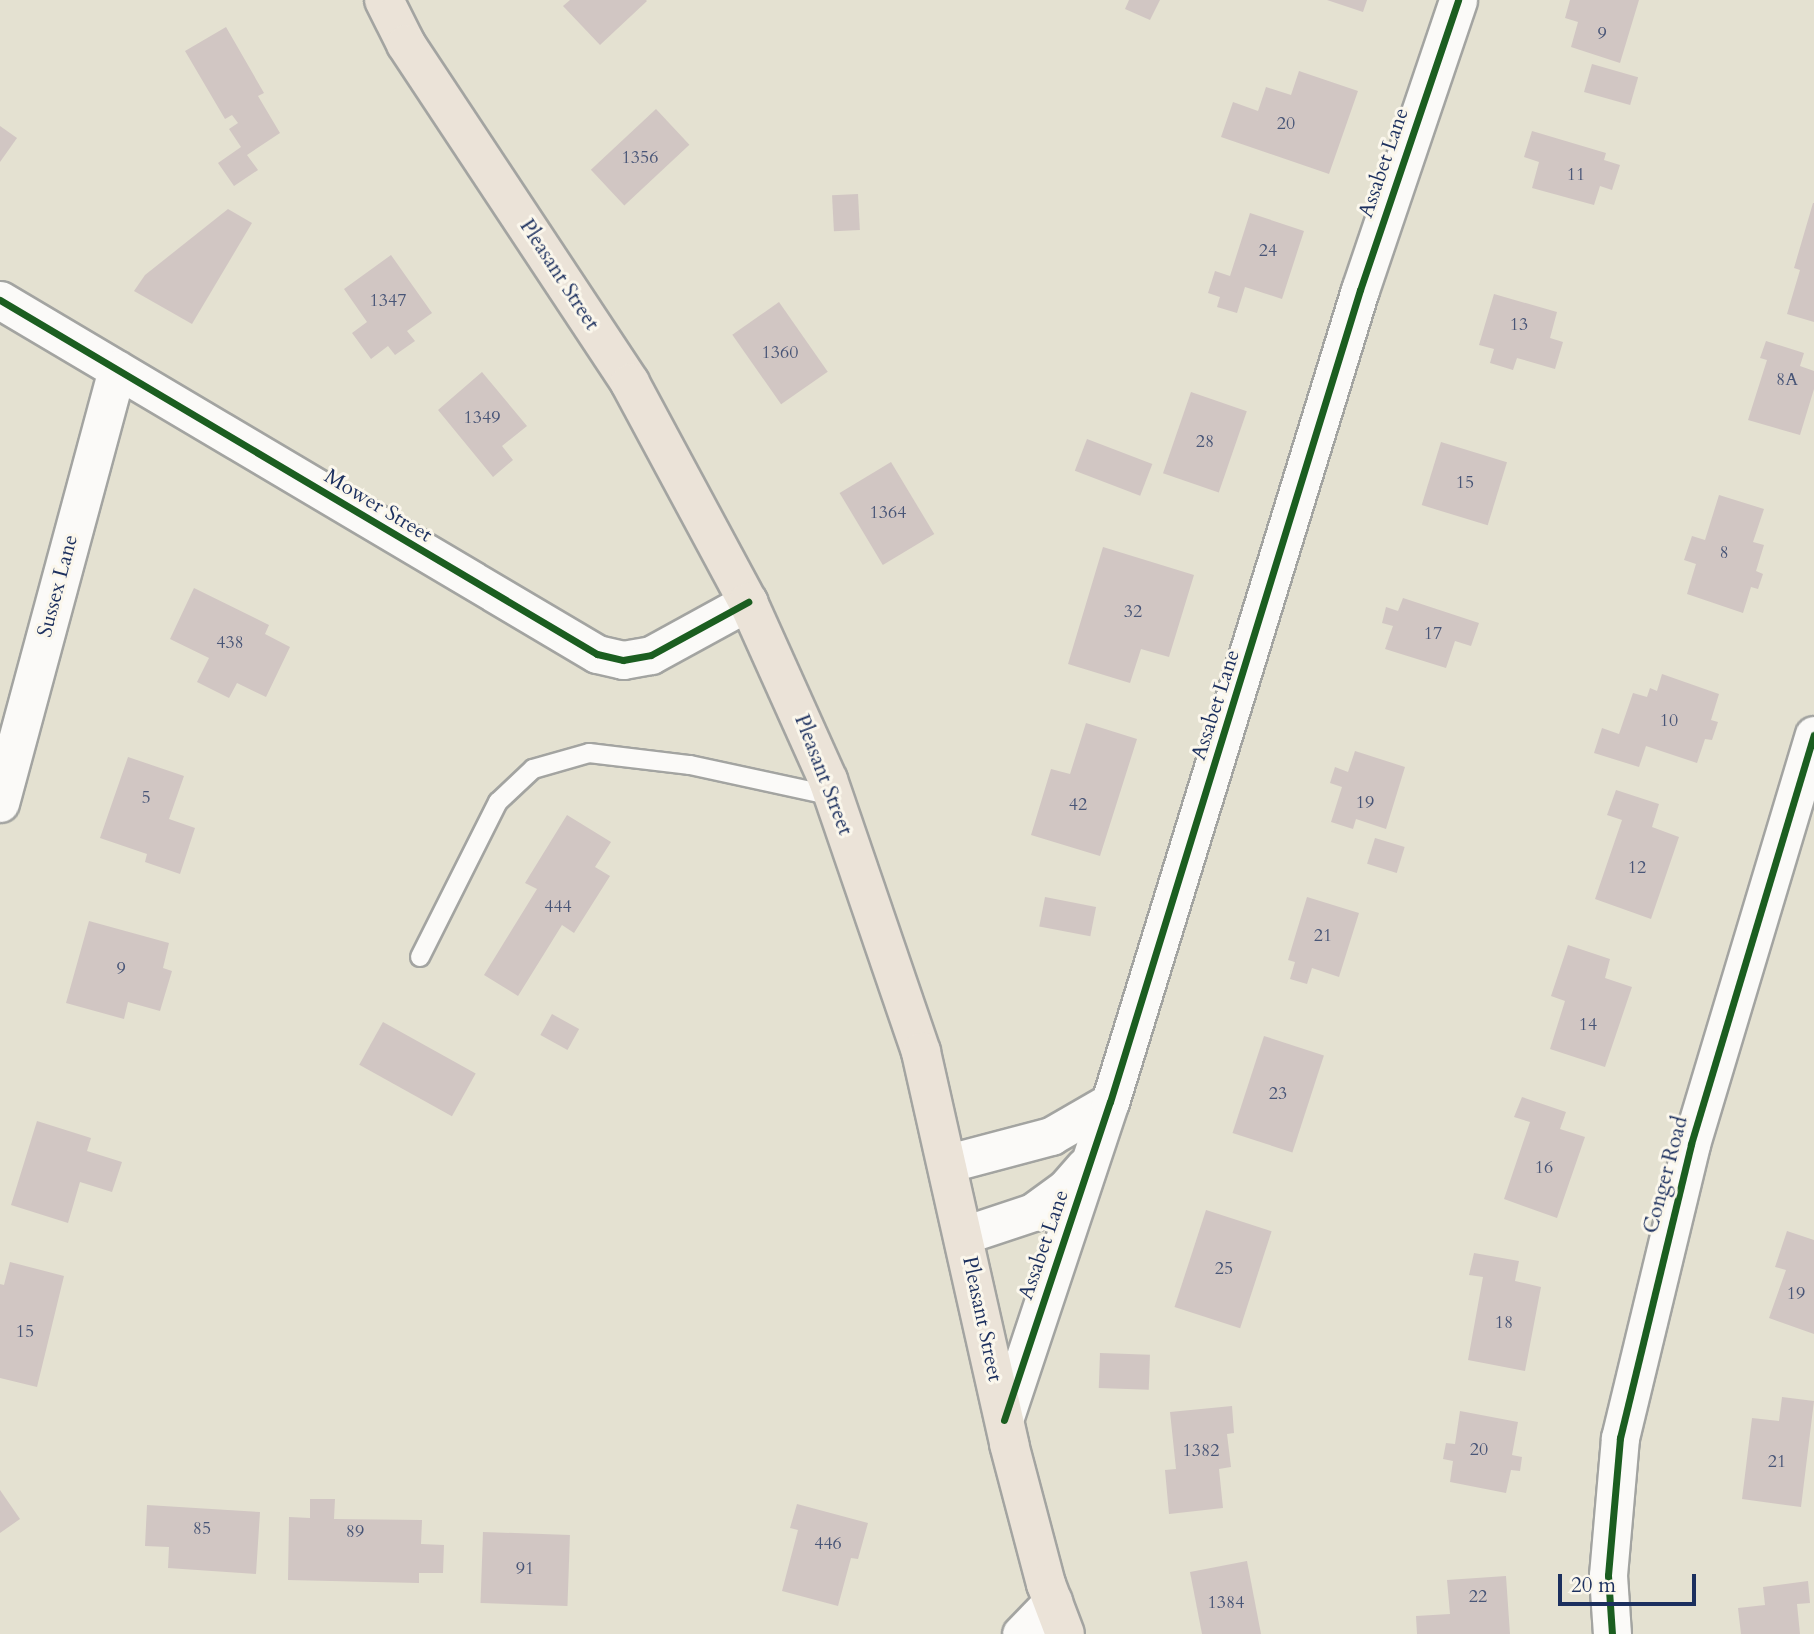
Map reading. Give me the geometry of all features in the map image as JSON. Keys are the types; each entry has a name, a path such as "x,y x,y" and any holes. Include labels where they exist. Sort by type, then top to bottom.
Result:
{"main road":[{"name":"Pleasant Street","path":"384,0 406,44 631,383 748,601 834,796 921,1052 1004,1420 1059,1618"}],"street":[{"name":"Assabet Lane","path":"1004,1420 1110,1102 1360,290 1458,0"},
{"name":"Mower Street","path":"0,300 597,654 623,660 651,655 748,601"},
{"name":"Sussex Lane","path":"0,803 117,370"},
{"name":"Conger Road","path":"1612,1634 1608,1575 1620,1438 1691,1144 1814,735"},
{"path":"948,1163 1051,1136 1110,1102"},
{"name":"Assabet Lane","path":"964,1235 1050,1202 1091,1157"},
{"path":"1021,1634 1059,1618"}],"lane":[{"path":"420,957 498,802 533,769 589,753 690,765 834,796"}],"building":[{"path":"570,0 647,1 600,45 563,6"},
{"path":"1129,0 1160,0 1150,20 1125,9"},
{"path":"1327,0 1367,0 1363,12"},
{"path":"1570,0 1639,0 1620,63 1571,47 1578,22 1565,18"},
{"path":"226,27 264,93 258,96 280,133 247,155 258,170 234,186 218,163 241,147 229,129 238,123 232,115 225,119 185,51"},
{"path":"1592,64 1638,77 1630,105 1584,92"},
{"path":"1299,71 1358,91 1329,174 1221,137 1233,102 1258,111 1266,87 1291,95"},
{"path":"656,109 689,145 624,206 591,170"},
{"path":"0,126 17,138 0,162"},
{"path":"1532,131 1606,153 1604,160 1620,165 1612,190 1600,186 1594,205 1532,188 1539,162 1524,157"},
{"path":"858,194 860,230 834,231 832,195"},
{"path":"1813,203 1814,322 1787,314 1800,270 1794,268"},
{"path":"228,209 252,223 192,324 134,291 145,275"},
{"path":"1250,213 1304,231 1282,299 1245,287 1237,313 1217,307 1220,297 1208,293 1215,271 1230,276"},
{"path":"391,255 432,313 407,331 415,341 395,355 388,346 371,359 352,333 367,322 344,289"},
{"path":"1494,294 1557,312 1550,338 1563,342 1555,369 1517,358 1513,370 1490,363 1494,349 1479,345"},
{"path":"779,302 828,372 781,404 732,335"},
{"path":"1766,341 1804,353 1800,366 1814,371 1814,389 1800,435 1748,420 1767,360 1760,358"},
{"path":"482,372 527,426 502,446 513,460 493,477 438,410"},
{"path":"1191,392 1247,411 1219,493 1163,473"},
{"path":"1087,439 1152,464 1140,496 1075,471"},
{"path":"1441,442 1507,462 1488,525 1422,505"},
{"path":"891,462 934,534 883,565 840,493"},
{"path":"1719,495 1764,509 1753,542 1764,545 1756,571 1763,574 1758,589 1751,587 1743,613 1687,594 1696,564 1684,560 1692,536 1705,540"},
{"path":"1103,547 1194,575 1169,657 1141,649 1130,683 1068,664"},
{"path":"194,588 269,625 265,634 290,647 266,697 237,683 229,698 197,682 209,658 170,639"},
{"path":"1403,598 1479,623 1471,646 1455,641 1446,668 1385,649 1393,626 1382,623 1386,607 1398,611"},
{"path":"1662,674 1719,694 1711,720 1718,722 1712,740 1705,739 1697,763 1646,746 1639,767 1594,753 1602,728 1619,734 1633,693 1647,697 1650,688 1657,691"},
{"path":"1086,723 1137,739 1100,856 1031,835 1051,769 1070,774"},
{"path":"1355,751 1405,767 1386,829 1356,819 1353,829 1331,822 1342,787 1330,783 1335,767 1348,772"},
{"path":"128,757 184,776 169,819 195,828 180,874 145,862 147,854 100,838"},
{"path":"1616,790 1659,804 1652,827 1679,837 1651,919 1595,899 1622,820 1607,815"},
{"path":"567,815 611,842 595,867 610,876 574,933 562,925 518,996 484,975 537,889 525,883"},
{"path":"1375,838 1405,847 1397,873 1367,864"},
{"path":"1045,897 1096,907 1090,936 1039,926"},
{"path":"1307,897 1359,913 1339,977 1312,968 1307,984 1290,979 1295,962 1288,960"},
{"path":"89,921 169,943 163,968 172,971 160,1011 128,1002 124,1019 66,1003"},
{"path":"1568,945 1610,959 1605,978 1632,987 1605,1067 1550,1049 1565,1001 1551,996"},
{"path":"552,1014 579,1029 567,1050 540,1035"},
{"path":"383,1022 476,1073 452,1116 359,1065"},
{"path":"1264,1036 1324,1055 1292,1152 1232,1133"},
{"path":"1522,1097 1566,1112 1560,1129 1585,1137 1557,1218 1504,1199 1530,1122 1514,1117"},
{"path":"37,1121 91,1138 87,1151 122,1162 112,1192 80,1182 68,1223 11,1205"},
{"path":"1206,1210 1272,1231 1240,1328 1174,1307"},
{"path":"1787,1231 1814,1240 1814,1334 1769,1318 1786,1270 1775,1267"},
{"path":"1474,1253 1519,1261 1515,1281 1541,1287 1525,1371 1468,1360 1483,1277 1469,1275"},
{"path":"10,1262 64,1276 37,1387 0,1378 0,1284 4,1285"},
{"path":"1100,1353 1150,1355 1149,1390 1099,1388"},
{"path":"1782,1397 1814,1401 1801,1507 1742,1499 1752,1418 1779,1421"},
{"path":"1232,1406 1234,1433 1227,1434 1231,1467 1219,1469 1223,1508 1169,1514 1165,1470 1176,1469 1170,1412"},
{"path":"1460,1411 1518,1422 1512,1455 1522,1457 1520,1471 1511,1470 1506,1493 1450,1482 1453,1461 1443,1459 1446,1443 1455,1444"},
{"path":"0,1490 20,1519 0,1533"},
{"path":"310,1499 335,1499 334,1519 422,1520 421,1544 444,1545 443,1573 419,1573 419,1583 288,1580 289,1517 310,1518"},
{"path":"797,1504 868,1523 858,1559 851,1558 838,1606 782,1591 798,1530 790,1528"},
{"path":"147,1505 260,1512 256,1574 168,1568 169,1547 145,1546"},
{"path":"483,1532 570,1535 567,1606 481,1603"},
{"path":"1247,1561 1261,1634 1202,1634 1190,1572"},
{"path":"1506,1576 1510,1634 1417,1634 1416,1616 1450,1614 1447,1580"},
{"path":"1808,1581 1810,1603 1797,1604 1800,1634 1741,1634 1738,1608 1765,1605 1763,1587"}],"cycle path":[{"path":"1004,1420 1110,1102 1360,290 1458,0"},
{"path":"0,300 597,654 623,660 651,655 748,602"},
{"path":"1612,1634 1608,1575 1620,1438 1691,1144 1814,735"}]}
